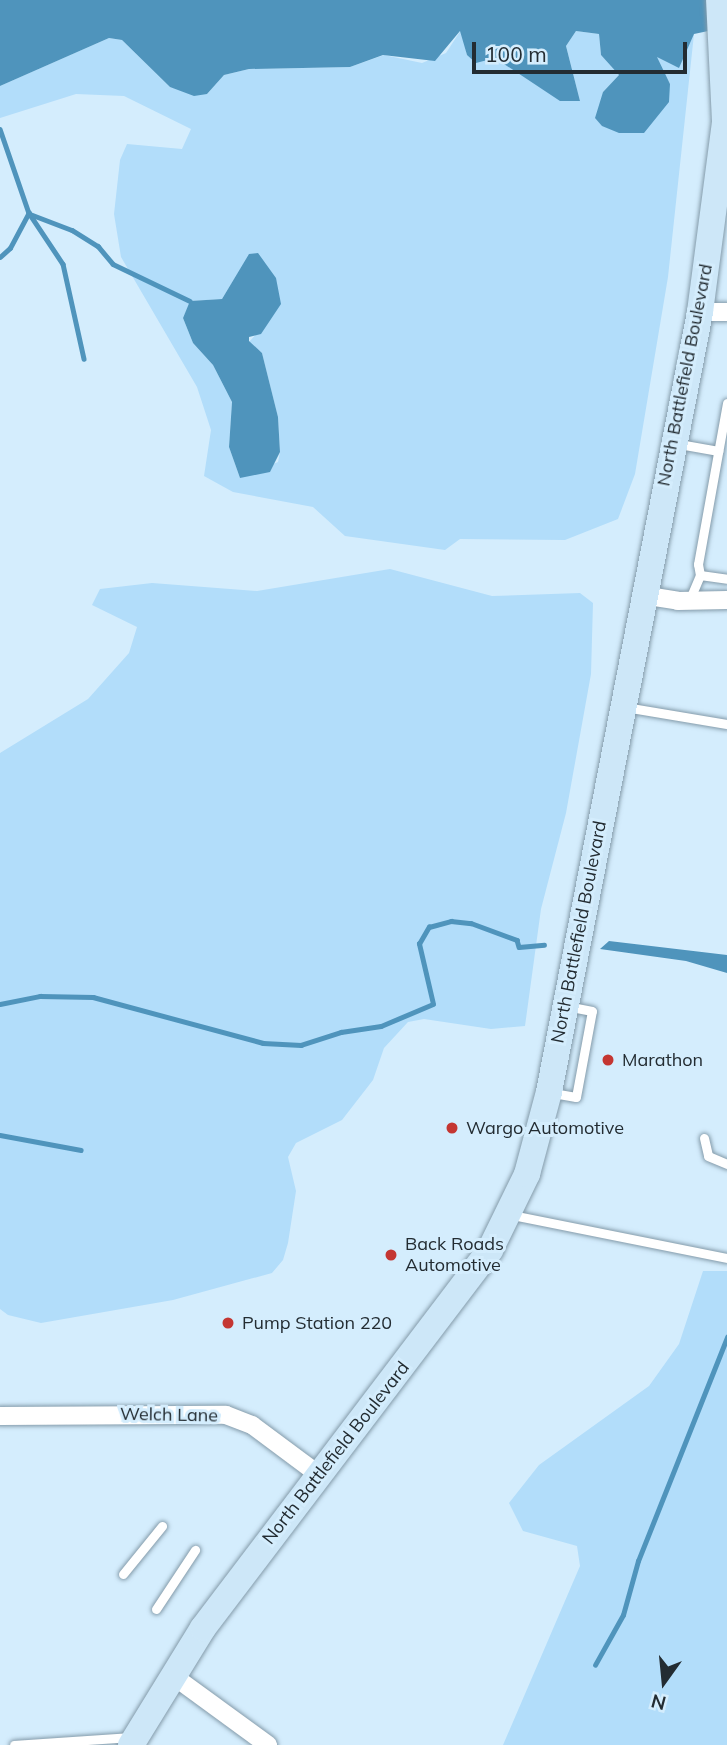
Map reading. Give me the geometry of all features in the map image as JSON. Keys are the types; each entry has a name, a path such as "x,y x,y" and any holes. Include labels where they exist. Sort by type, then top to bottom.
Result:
{"main road":[{"name":"North Battlefield Boulevard","path":"133,1741 172,1675 319,1475 490,1250 510,1214 527,1174 549,1092 642,595 700,312 725,141 724,68 719,0"}],"street":[{"path":"700,312 727,312"},
{"path":"642,595 689,601 727,600"},
{"name":"Welch Lane","path":"0,1416 226,1415 252,1425 319,1475"},
{"path":"172,1675 268,1745"}],"lane":[{"path":"689,601 701,575 698,564 727,403"},
{"path":"673,443 718,452"},
{"path":"701,575 727,579"},
{"path":"621,707 727,724"},
{"path":"704,1138 708,1156 727,1164"},
{"path":"510,1214 727,1258"},
{"path":"123,1574 162,1526"},
{"path":"156,1609 195,1550"},
{"path":"14,1745 133,1741"}],"shaded area":[{"path":"0,0 727,0 727,27 694,34 679,68 657,57 670,84 669,102 644,133 619,133 602,126 595,118 603,92 619,75 601,55 599,34 576,31 566,46 580,101 560,101 495,58 476,63 467,55 460,31 435,61 383,55 350,67 249,69 224,75 207,94 194,96 170,87 122,40 109,38 0,86"},
{"path":"461,30 467,55 495,58 580,101 566,46 576,31 599,34 601,55 619,75 603,92 670,84 656,57 694,34 668,277 635,474 618,519 565,540 460,539 445,550 345,536 313,507 233,492 204,476 211,430 197,387 121,257 114,214 120,160 127,144 182,149 191,129 124,96 76,94 0,118 0,86 109,38 122,40 170,87 207,94 224,75 249,69 350,67 384,55 422,63 446,53","holes":["249,255 257,333 249,342 262,353 278,417 280,452 278,462 240,478 229,447 232,402 213,365 193,343 183,318 191,301 222,299"]},
{"path":"258,253 276,278 281,304 261,334 249,337 249,341 262,353 278,417 280,452 270,472 240,478 229,447 232,402 213,365 193,343 183,318 190,301 222,299 249,254"},
{"path":"390,569 492,596 580,593 593,603 591,674 566,813 541,909 525,1026 491,1029 424,1019 408,1022 384,1048 373,1080 342,1120 296,1143 288,1157 296,1191 288,1243 283,1260 272,1273 173,1300 41,1323 8,1315 0,1309 0,753 88,699 129,653 137,627 92,605 100,589 152,583 257,591"},
{"path":"609,941 727,955 727,973 686,961 600,949"},
{"path":"703,1271 727,1271 727,1745 503,1745 580,1566 577,1546 523,1531 509,1503 539,1465 649,1386 679,1344"}],"waterway":[{"path":"0,129 29,213 63,264 84,359"},
{"path":"0,257 10,248 29,213"},
{"path":"30,214 72,230 98,246 113,264 190,301"},
{"path":"0,1004 40,996 93,997 263,1043 301,1045 341,1032 381,1026 433,1004 419,944 429,927 451,921 471,923 517,940 519,947 544,945"},
{"path":"0,1135 81,1150"},
{"path":"595,1665 623,1615 638,1561 727,1337"}],"place":[{"name":"Marathon","path":"608,1060"},
{"name":"Wargo Automotive","path":"452,1128"},
{"name":"Back Roads Automotive","path":"391,1255"},
{"name":"Pump Station 220","path":"228,1323"}]}
